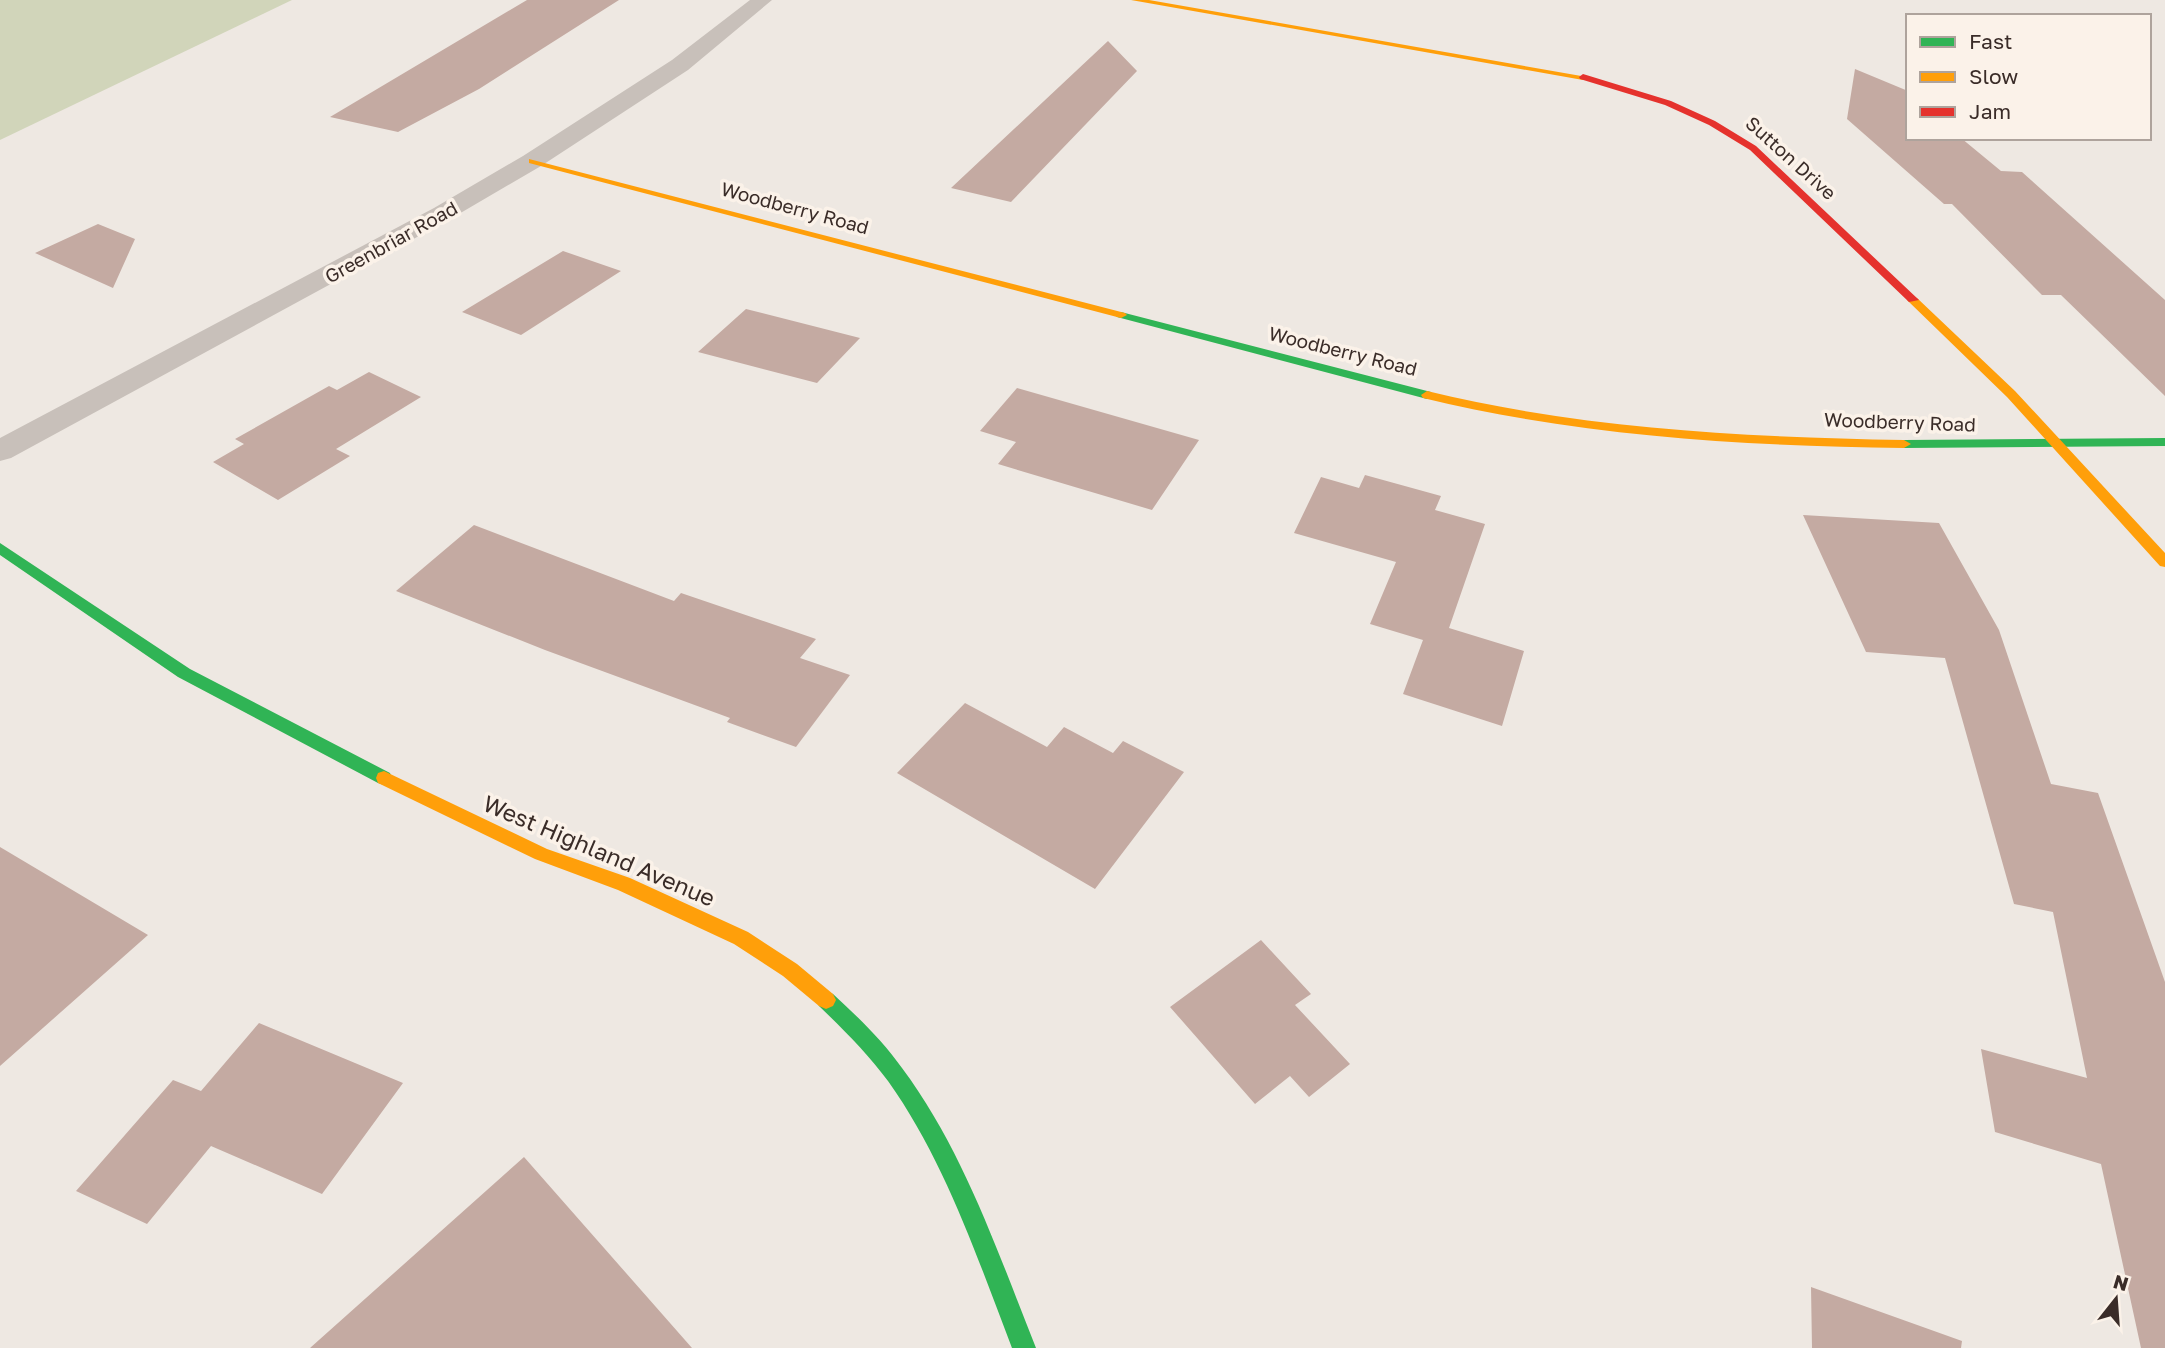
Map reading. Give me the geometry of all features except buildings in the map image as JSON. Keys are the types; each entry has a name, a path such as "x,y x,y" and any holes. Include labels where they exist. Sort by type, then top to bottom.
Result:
{"street":[{"name":"Greenbriar Road","path":"0,451 443,213 532,161 670,72 761,0"},
{"name":"Sutton Drive","path":"1135,0 1576,75 1642,92 1703,117 1753,148 2011,394 2165,562"},
{"name":"Woodberry Road","path":"532,161 1447,400 1517,414 1599,425 1747,436 1975,446 2165,442"},
{"name":"West Highland Avenue","path":"0,548 184,673 358,765 541,854 624,884 741,938 790,970 837,1009 880,1054 920,1108 954,1172 1024,1348"}],"green space":[{"path":"0,0 292,0 0,140"}],"traffic: fast":[{"path":"1121,315 1427,395"},
{"path":"1904,444 2165,442"},
{"path":"0,548 184,673 384,778"},
{"path":"826,1000 863,1035 895,1074 922,1117 968,1207 1024,1348"}],"traffic: slow":[{"path":"1135,0 1583,77"},
{"path":"532,161 1121,315"},
{"path":"1913,300 2011,394 2165,562"},
{"path":"1427,395 1522,414 1660,431 1782,440 1904,444"},
{"path":"384,778 541,854 624,884 741,938 790,970 826,1000"}],"traffic: jam":[{"path":"1583,77 1668,103 1712,123 1753,148 1913,300"}]}
